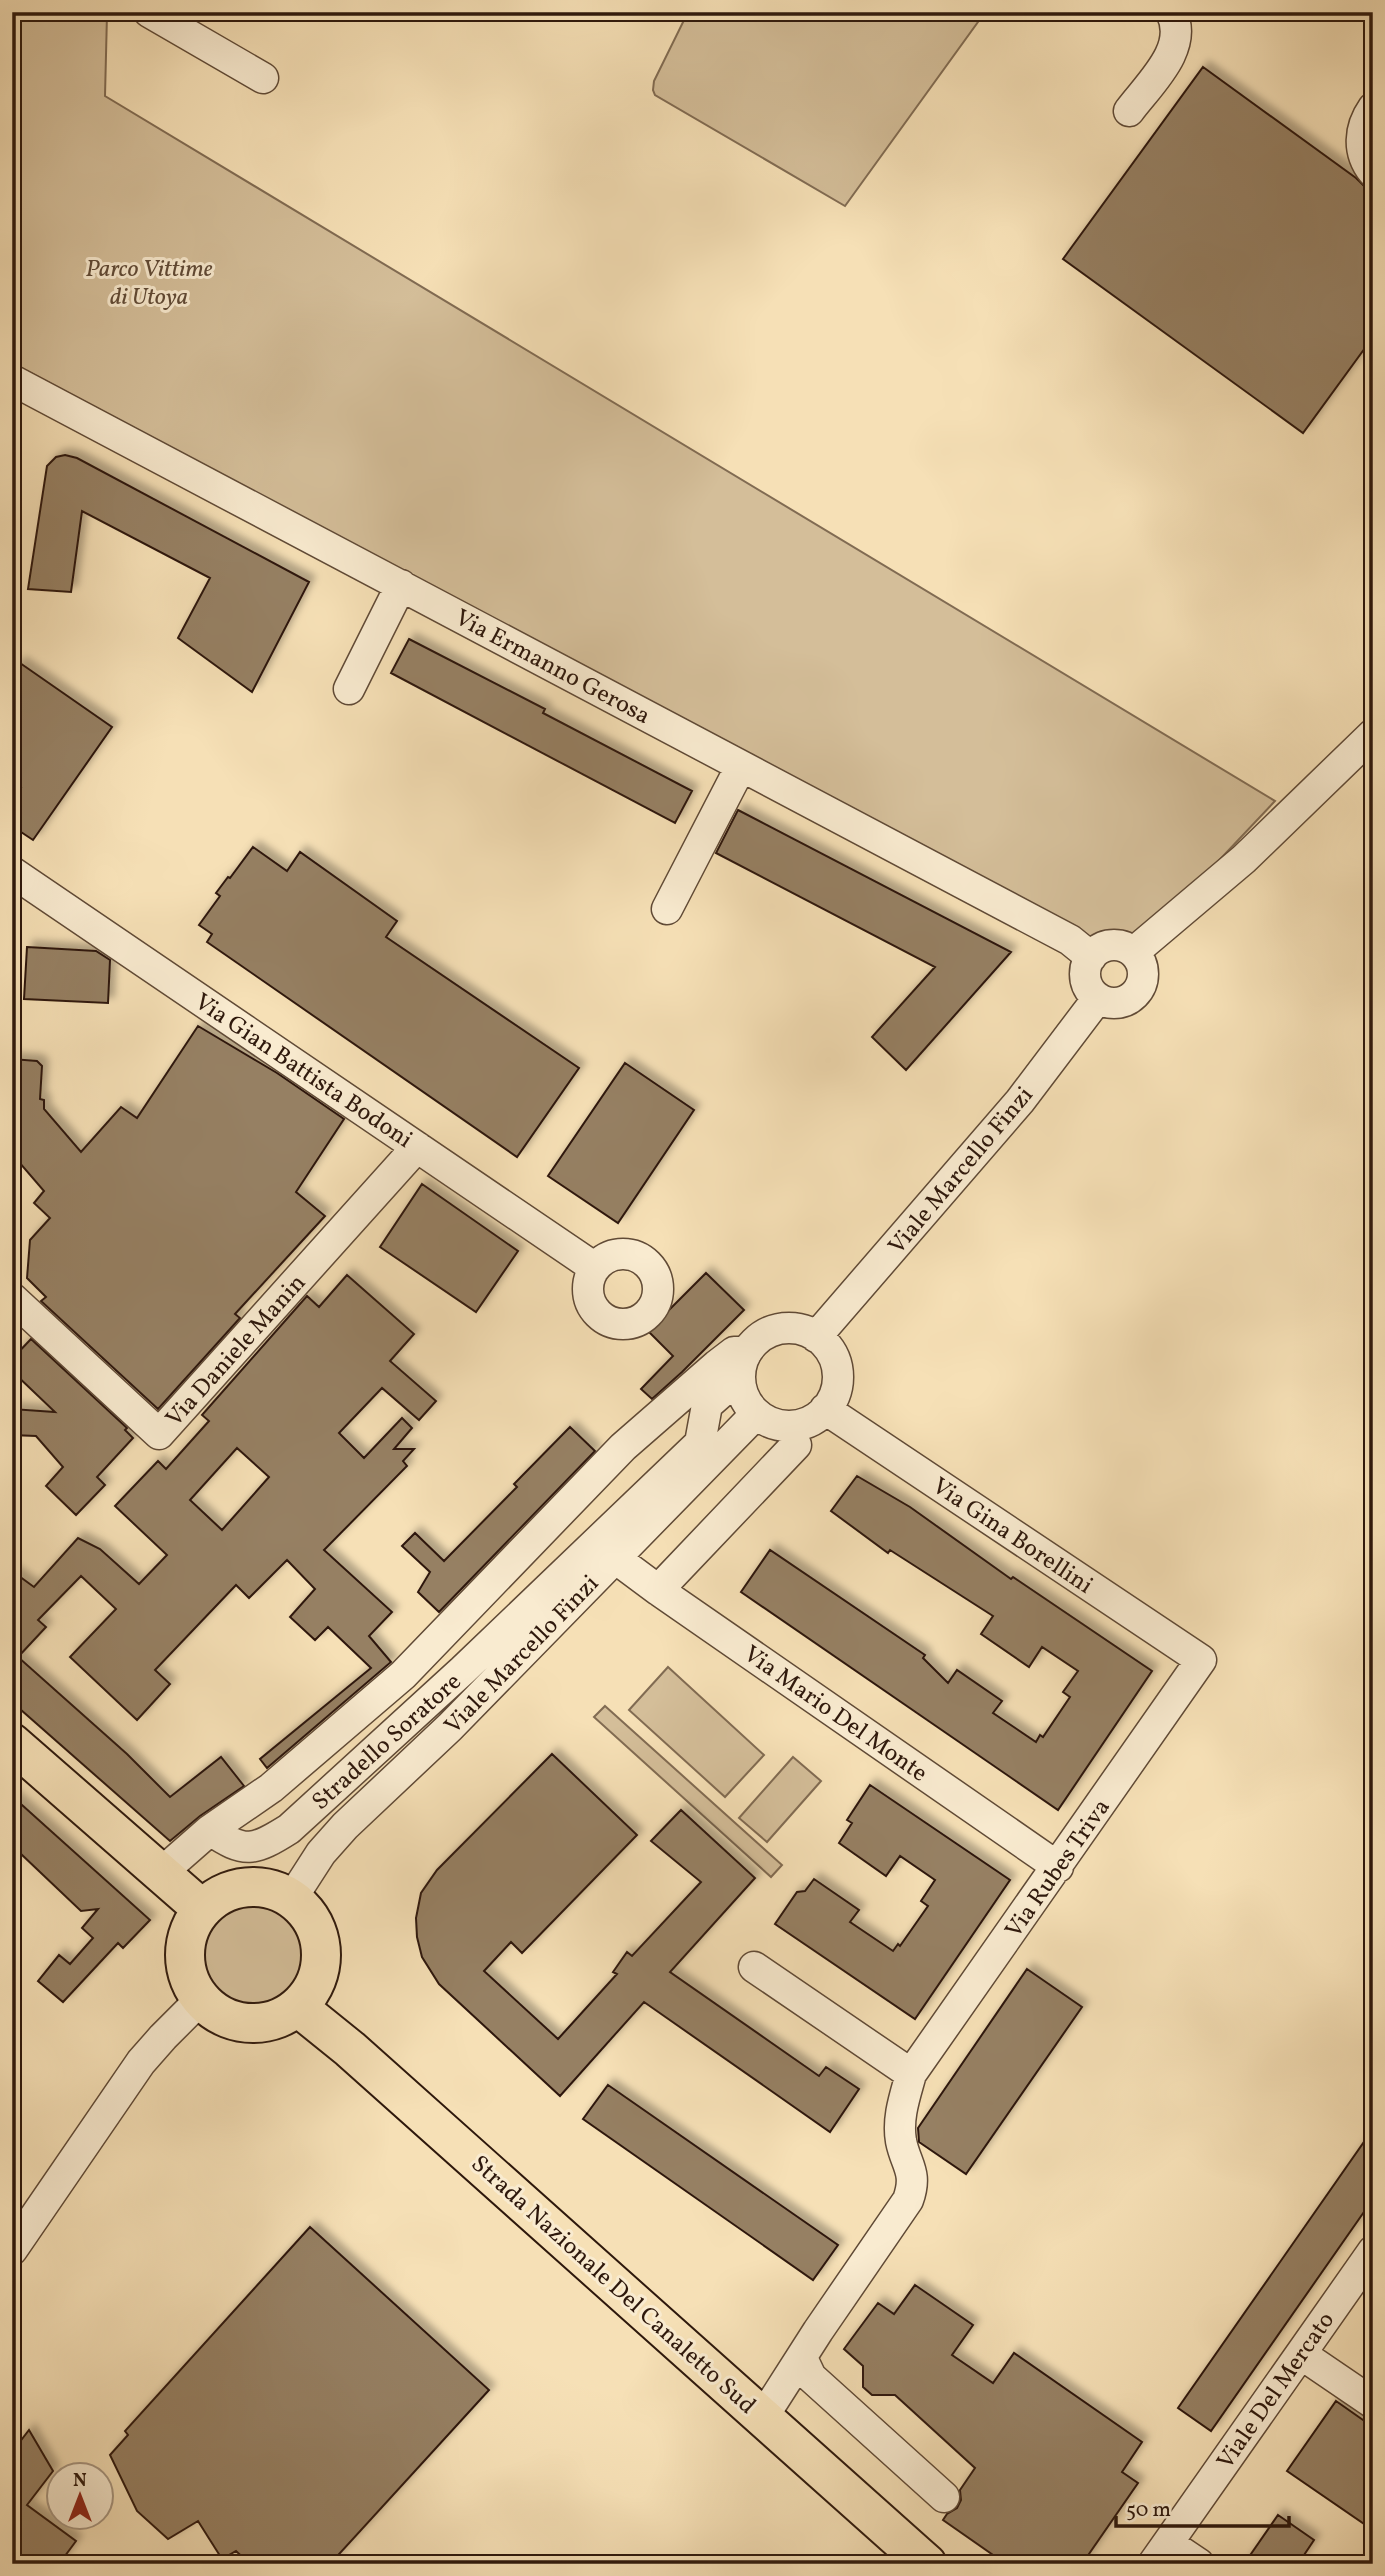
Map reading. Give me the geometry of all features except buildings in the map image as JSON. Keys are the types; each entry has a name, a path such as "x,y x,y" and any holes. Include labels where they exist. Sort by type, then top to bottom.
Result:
{"main road":[{"path":"12,1743 202,1909"},
{"path":"266,1887 292,1898 309,1914 322,1945 318,1979 310,1994 298,2007 270,2021 239,2022 224,2016 201,1999 193,1988 185,1961 188,1933 202,1909 218,1896 238,1888 266,1887"},
{"name":"Strada Nazionale Del Canaletto Sud","path":"298,2007 350,2049 927,2564"}],"street":[{"path":"149,12 263,78"},
{"path":"1129,111 1170,56 1176,41 1176,22 1171,12"},
{"path":"1373,108 1362,128 1361,142 1364,157 1373,172"},
{"name":"Via Ermanno Gerosa","path":"12,380 1070,940 1091,957"},
{"path":"349,689 401,585"},
{"path":"1134,952 1244,859 1373,734"},
{"path":"667,909 741,766"},
{"name":"Via Gian Battista Bodoni","path":"12,872 595,1268"},
{"path":"1116,945 1134,952 1144,970 1140,989 1125,1001 1116,1003 1098,998 1087,983 1087,965 1091,957 1107,946 1116,945"},
{"name":"Viale Marcello Finzi","path":"816,1337 1020,1101 1098,998"},
{"name":"Via Daniele Manin","path":"12,1297 159,1434 417,1147"},
{"path":"776,1330 800,1330 816,1337 830,1350 838,1376 836,1390 825,1409 810,1421 796,1426 782,1426 756,1414 742,1389 744,1364 764,1335 776,1330"},
{"name":"Stradello Soratore","path":"161,1873 210,1829 271,1788 403,1675 623,1447 734,1352 744,1364 707,1405 623,1447"},
{"name":"Stradello Soratore","path":"210,1829 239,1847 250,1847 289,1829 463,1671 700,1443 707,1405"},
{"name":"Via Gina Borellini","path":"825,1409 1201,1660"},
{"name":"Viale Marcello Finzi","path":"292,1898 321,1853 345,1826 450,1727 756,1414"},
{"path":"658,1590 796,1445"},
{"name":"Via Mario Del Monte","path":"615,1558 1058,1867"},
{"name":"Via Rubes Triva","path":"911,2074 1201,1660"},
{"path":"754,1967 911,2074 902,2108 901,2125 902,2143 913,2177 908,2200 763,2417"},
{"path":"12,2250 141,2062 201,1999"},
{"name":"Viale Del Mercato","path":"1161,2553 1373,2251"},
{"path":"1301,2354 1373,2403"},
{"path":"802,2358 811,2377 944,2497"},
{"path":"1161,2553 1199,2564"}],"green space":[{"name":"Parco Vittime di Utoya","path":"12,12 107,14 105,96 1275,801 1141,943 1092,939 12,363"},
{"path":"688,12 960,12 983,15 845,206 655,95 654,81"},
{"path":"668,1667 764,1755 725,1797 629,1710"},
{"path":"605,1706 782,1865 771,1877 594,1717"},
{"path":"793,1757 821,1781 767,1842 739,1818"},
{"path":"253,1904 273,1908 291,1919 302,1937 306,1957 302,1977 291,1995 273,2006 253,2010 233,2006 215,1995 204,1977 200,1957 204,1937 215,1919 233,1908"}]}
